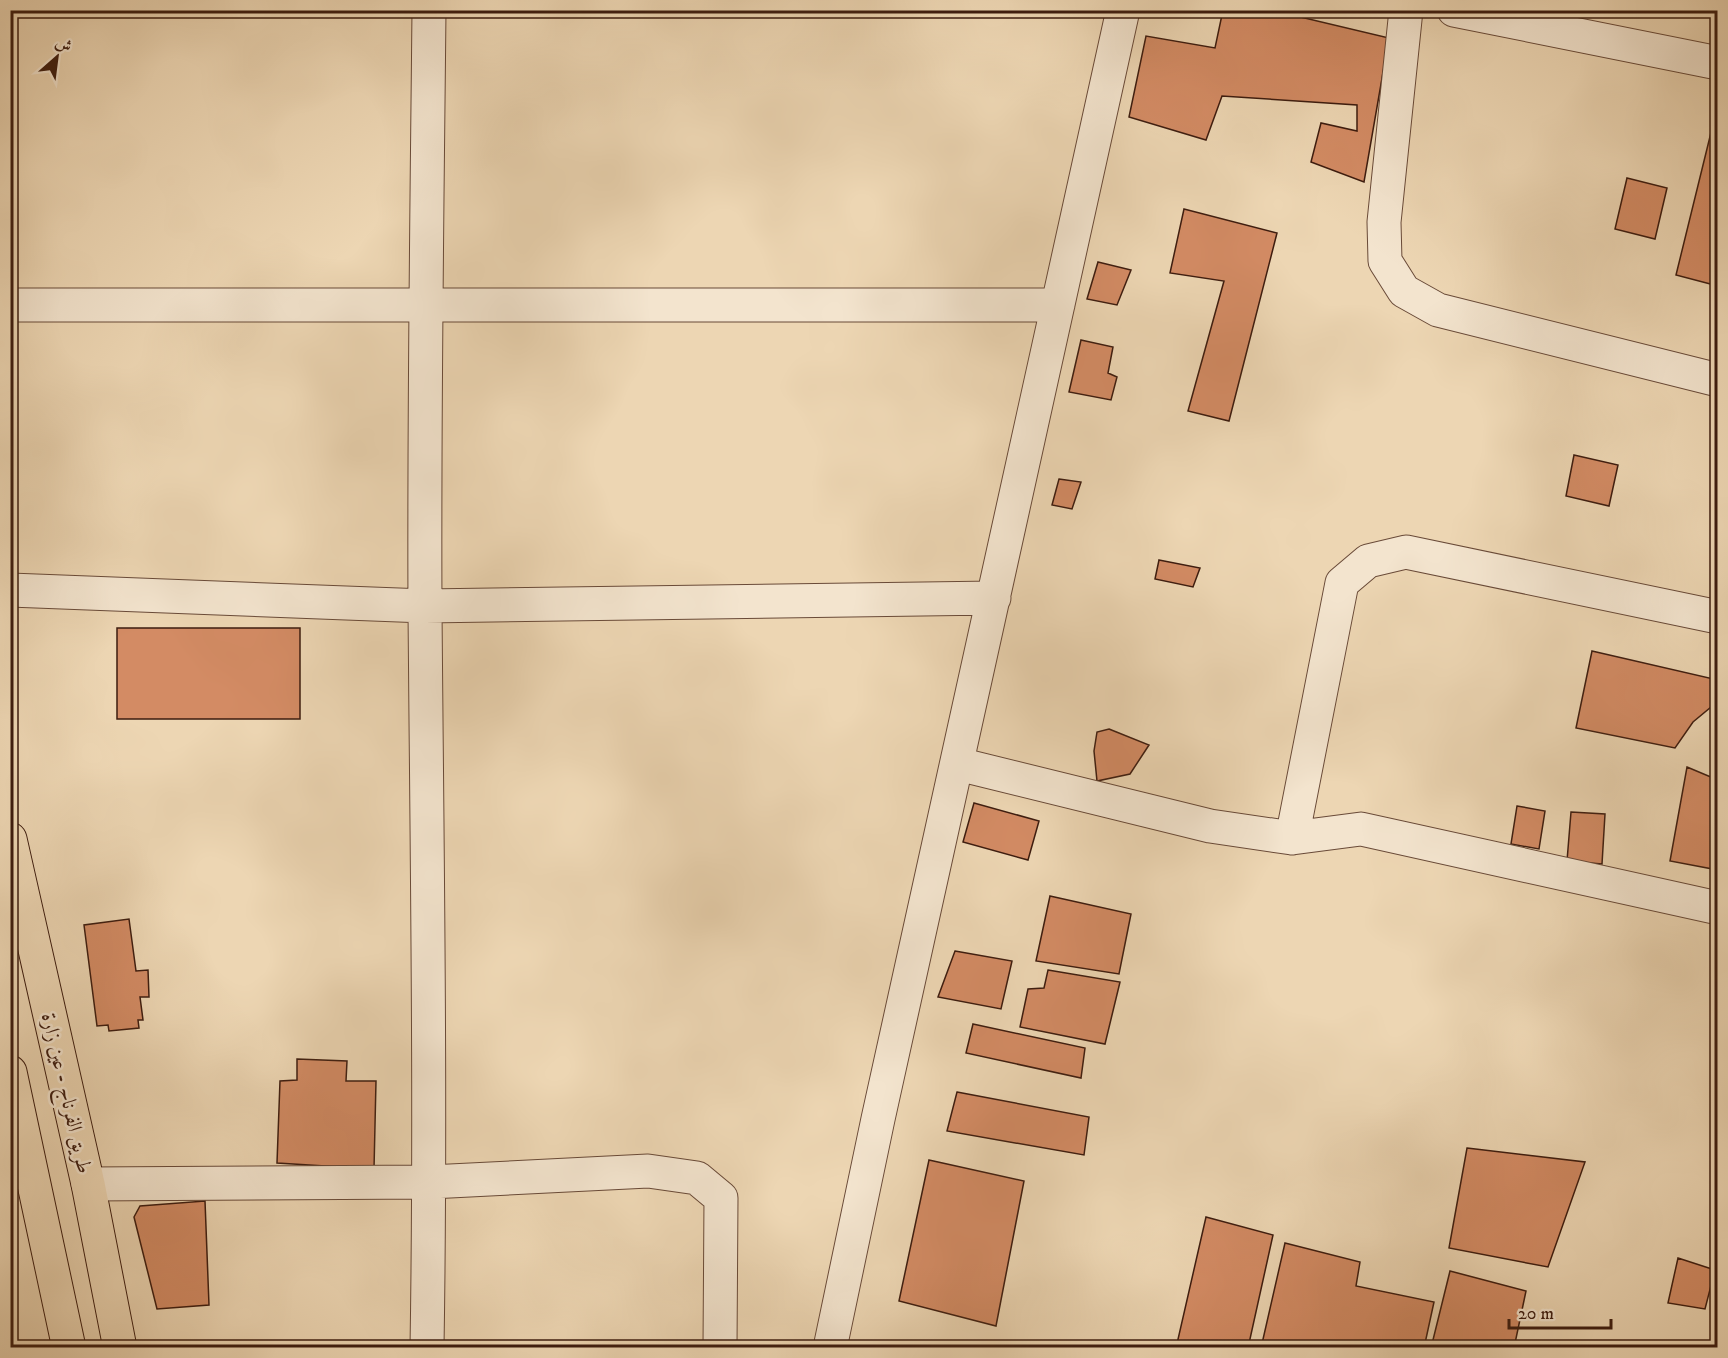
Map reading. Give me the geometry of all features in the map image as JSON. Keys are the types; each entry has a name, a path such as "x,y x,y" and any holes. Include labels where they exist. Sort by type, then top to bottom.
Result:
{"main road":[{"name":"طريق الفرناج - عين زارة","path":"10,839 87,1184 120,1347"},
{"path":"10,1072 69,1347"}],"street":[{"path":"427,1347 430,1182 425,606 429,10"},
{"path":"830,1347 1123,10"},
{"path":"1406,10 1384,222 1385,261 1404,291 1438,310 1718,380"},
{"path":"1454,10 1718,63"},
{"path":"10,305 1058,305"},
{"path":"1292,838 1342,583 1368,561 1406,552 1718,617"},
{"path":"10,590 425,606 994,598"},
{"path":"958,764 1210,826 1292,838 1361,829 1718,908"},
{"path":"87,1184 430,1182 648,1172 697,1178 721,1198 720,1347"}],"building":[{"path":"1223,10 1271,10 1389,38 1364,182 1311,162 1321,123 1357,131 1357,105 1222,96 1206,140 1129,117 1146,36 1215,48"},
{"path":"1718,104 1718,286 1676,275"},
{"path":"1627,178 1667,188 1655,239 1615,229"},
{"path":"1184,209 1277,233 1229,421 1188,411 1224,281 1170,273"},
{"path":"1098,262 1131,270 1117,305 1087,299"},
{"path":"1081,340 1113,347 1108,373 1117,377 1111,400 1069,392"},
{"path":"1574,455 1618,465 1609,506 1566,496"},
{"path":"1059,479 1081,482 1072,509 1052,505"},
{"path":"1159,560 1200,568 1193,587 1155,579"},
{"path":"117,628 300,628 300,719 117,719"},
{"path":"1592,651 1718,680 1718,695 1711,707 1693,722 1675,748 1576,728"},
{"path":"1109,729 1149,745 1130,774 1097,781 1094,751 1097,732"},
{"path":"1687,767 1718,780 1718,870 1670,861"},
{"path":"974,803 1039,821 1028,860 963,842"},
{"path":"1517,806 1545,811 1539,849 1511,844"},
{"path":"1571,812 1605,814 1602,864 1567,861"},
{"path":"1050,896 1131,914 1119,974 1036,961"},
{"path":"129,919 136,971 148,970 149,997 140,997 143,1020 138,1020 139,1028 109,1031 108,1025 97,1026 84,925"},
{"path":"955,951 1012,961 1001,1009 938,997"},
{"path":"1048,970 1120,982 1105,1044 1020,1027 1028,989 1044,988"},
{"path":"973,1024 1085,1048 1081,1078 966,1053"},
{"path":"297,1059 347,1061 346,1081 376,1081 374,1169 277,1163 280,1081 297,1080"},
{"path":"957,1092 1089,1117 1084,1155 947,1131"},
{"path":"1467,1148 1585,1162 1548,1267 1449,1248"},
{"path":"929,1160 1024,1181 996,1326 899,1301"},
{"path":"205,1201 209,1305 157,1309 134,1217 140,1206"},
{"path":"1206,1217 1273,1235 1248,1348 1176,1348"},
{"path":"1285,1243 1360,1262 1356,1286 1434,1302 1424,1348 1261,1348"},
{"path":"1678,1258 1715,1270 1705,1309 1668,1303"},
{"path":"1450,1271 1526,1291 1514,1348 1431,1348"}]}
